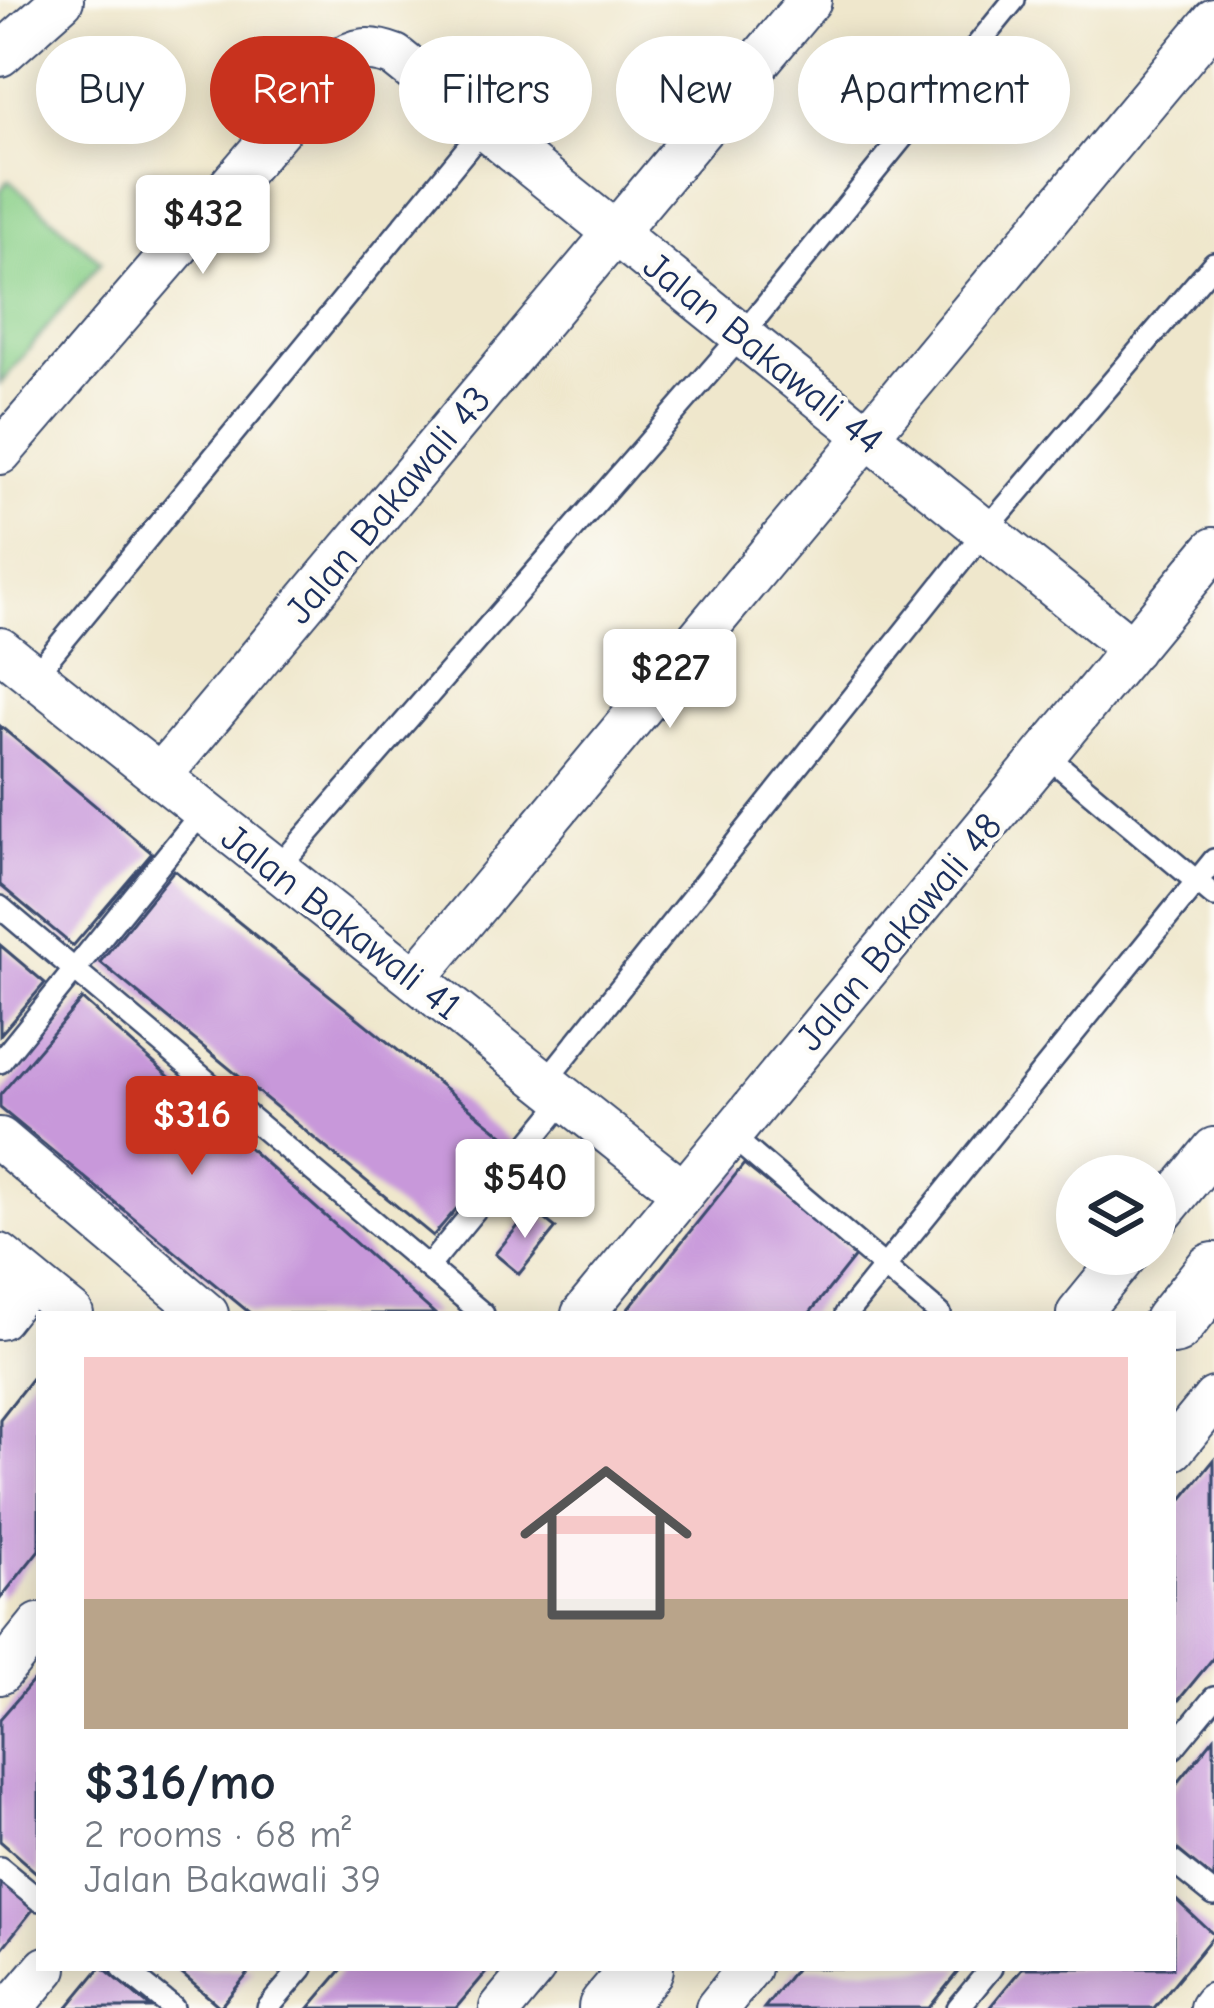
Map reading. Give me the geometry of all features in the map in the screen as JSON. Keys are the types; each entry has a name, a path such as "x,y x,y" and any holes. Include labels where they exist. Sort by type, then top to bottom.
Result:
{"main road":[{"path":"1176,1320 1214,1273"},
{"path":"609,2008 641,1971"}],"street":[{"name":"Jalan Bakawali 43","path":"160,776 810,0"},
{"path":"0,55 38,8"},
{"path":"416,979 1214,20"},
{"name":"Jalan Bakawali 44","path":"0,452 336,63 364,48 399,59"},
{"name":"Jalan Bakawali 44","path":"504,144 1132,649"},
{"name":"Jalan Bakawali 48","path":"585,1311 1214,549"},
{"name":"Jalan Bakawali 41","path":"0,649 683,1192"},
{"path":"0,1139 203,1311"},
{"path":"1176,1195 1214,1149"},
{"path":"0,1318 15,1268 68,1311"},
{"path":"1080,1311 1110,1275"},
{"path":"1176,1446 1214,1400"},
{"path":"0,1673 36,1629"},
{"path":"12,2008 43,1971"},
{"path":"500,2008 531,1971"},
{"path":"717,2008 747,1971"}],"lane":[{"path":"278,869 742,335 1014,0"},
{"path":"34,676 471,144"},
{"path":"428,1267 555,1090 985,530 1214,263"},
{"path":"1045,754 1205,888"},
{"path":"0,1062 203,811"},
{"path":"848,1311 1205,888 1214,860"},
{"path":"0,908 479,1311"},
{"path":"730,1135 936,1311"},
{"path":"1176,1744 1214,1699"},
{"path":"1176,1864 1214,1895"},
{"path":"0,1868 36,1898"},
{"path":"127,1971 173,2008"},
{"path":"268,2008 299,1971"},
{"path":"958,2008 989,1971"}],"green space":[{"path":"9,180 101,262 0,384 0,191"}],"building":[{"path":"0,726 152,853 73,946 0,885"},
{"path":"174,870 513,1143 433,1236 100,962"},
{"path":"0,945 45,983 0,1035"},
{"path":"82,999 432,1311 247,1311 0,1108 0,1095"},
{"path":"744,1164 856,1255 811,1311 626,1311"},
{"path":"532,1209 556,1228 519,1274 495,1254"},
{"path":"36,1373 36,1554 0,1599 0,1419"},
{"path":"1214,1460 1214,1657 1176,1703 1176,1506"},
{"path":"36,1677 36,1872 0,1841 0,1719"},
{"path":"1214,1738 1214,1880 1176,1848 1176,1785"},
{"path":"0,1870 36,1900 36,1906 0,1951"},
{"path":"1176,1900 1214,1935 1154,2008 989,2008 1020,1971 1176,1971"},
{"path":"98,1971 108,1971 151,2008 67,2008"},
{"path":"178,1971 250,1971 220,2007"},
{"path":"340,1971 487,1971 456,2008 309,2008"},
{"path":"794,1971 959,1971 929,2008 764,2008"}]}
